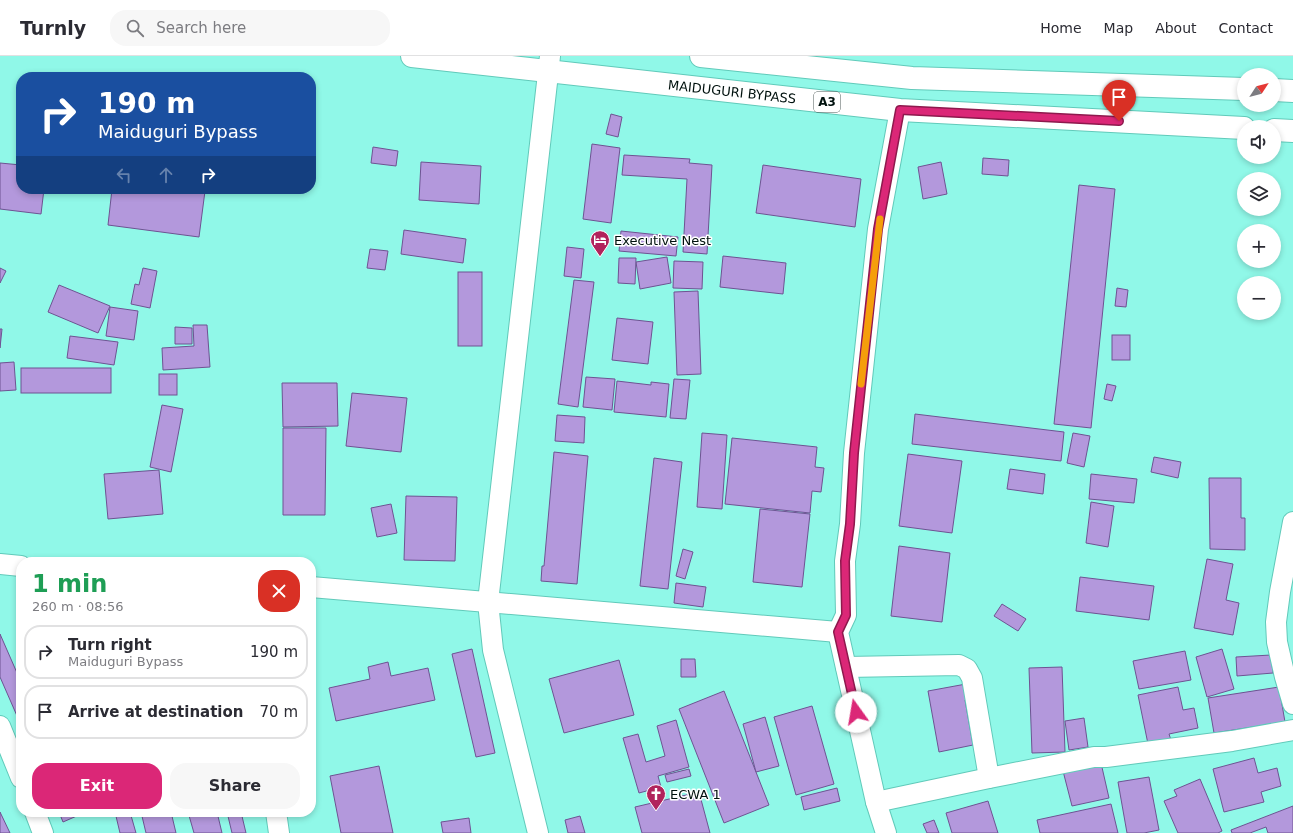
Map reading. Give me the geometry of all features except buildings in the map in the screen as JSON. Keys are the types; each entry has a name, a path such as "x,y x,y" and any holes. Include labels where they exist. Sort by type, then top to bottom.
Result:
{"highway":[{"name":"MAIDUGURI BYPASS","path":"412,56 549,64 900,110 1237,128"},
{"path":"701,56 912,78 1237,89"},
{"path":"1281,90 1293,91"},
{"path":"1281,130 1293,131"}],"street":[{"path":"538,833 493,650 488,602 549,64"},
{"path":"886,833 876,802 838,632 846,615 845,561 850,524 854,453 878,229 900,110"},
{"path":"1293,522 1276,622 1278,642 1285,677 1293,704"},
{"path":"0,564 16,566"},
{"path":"316,587 838,632"},
{"path":"846,667 959,664 967,669 972,678 989,778"},
{"path":"0,726 16,766"},
{"path":"876,802 1094,757 1106,757 1232,740 1293,730"},
{"path":"36,817 43,833"},
{"path":"277,817 279,833"}],"slow traffic":[{"path":"861,384 880,219"}],"place":[{"name":"Executive Nest","path":"600,257"},
{"name":"ECWA 1","path":"656,811"}],"route":[{"path":"856,712 838,632 846,615 845,561 850,524 854,453 878,229 900,110 1119,121"}]}
